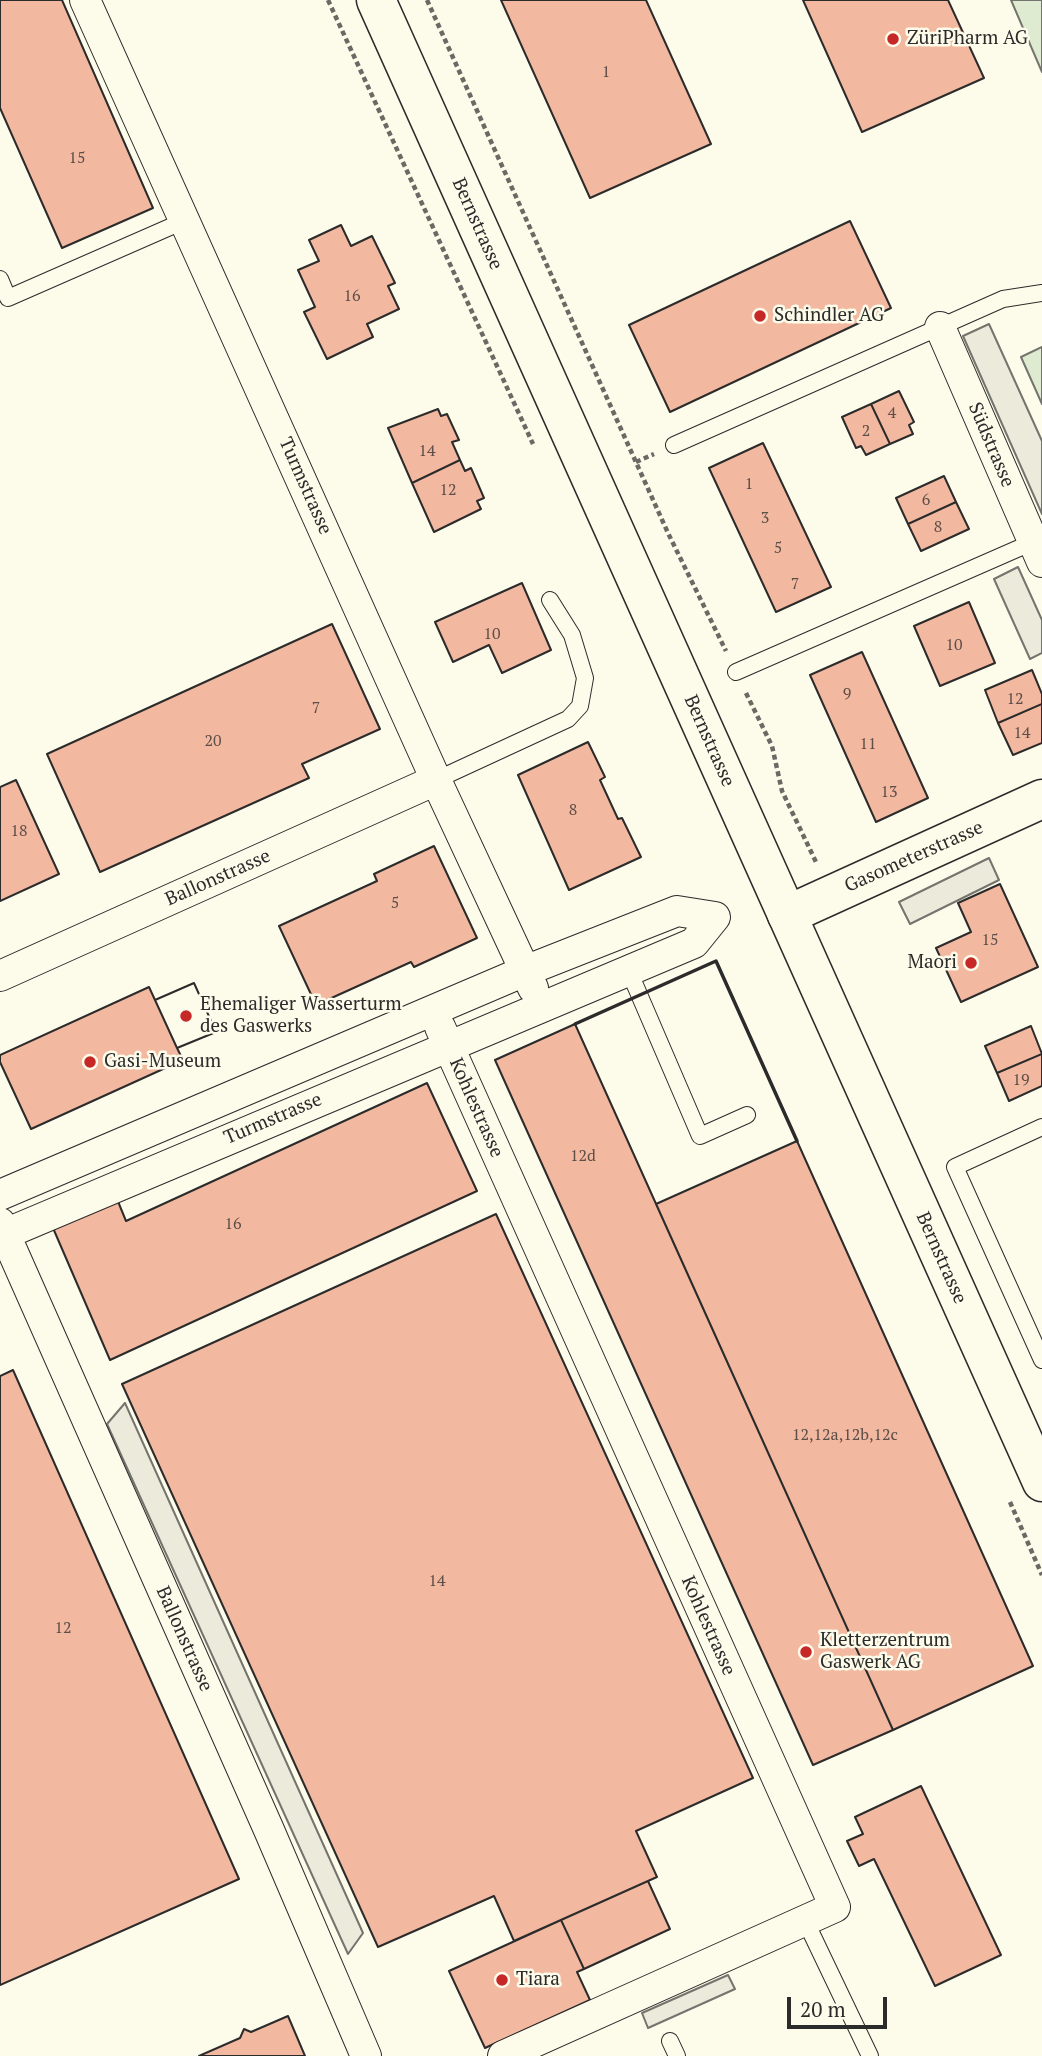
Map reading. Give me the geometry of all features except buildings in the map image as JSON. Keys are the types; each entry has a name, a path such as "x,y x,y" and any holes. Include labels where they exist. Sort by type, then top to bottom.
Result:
{"main road":[{"name":"Bernstrasse","path":"376,0 1042,1482"},
{"name":"Gasometerstrasse","path":"787,915 1042,799"}],"street":[{"name":"Turmstrasse","path":"85,0 436,780 542,1007"},
{"name":"Südstrasse","path":"940,327 1037,552"},
{"name":"Ballonstrasse","path":"0,976 436,780"},
{"name":"Turmstrasse","path":"0,1195 525,971 677,911 715,917 694,943 2,1228"},
{"name":"Kohlestrasse","path":"433,1011 835,1907 503,2056"},
{"name":"Ballonstrasse","path":"2,1228 269,1830 366,2056"}],"lane":[{"path":"0,279 8,298 186,220"},
{"path":"674,445 1003,299 1042,293"},
{"path":"736,672 1037,552"},
{"path":"436,780 568,719 580,706 585,678 572,635 550,600"},
{"path":"629,971 700,1136 747,1115"},
{"path":"1042,1127 955,1167 1042,1360"},
{"path":"805,1920 870,2056"},
{"path":"670,2041 677,2056"}],"path":[{"path":"427,0 668,533 772,746 782,791 832,895"}],"green space":[{"path":"1011,0 1042,0 1042,72"},
{"path":"1042,347 1042,404 1021,357"}],"shaded area":[{"path":"989,324 1042,441 1042,514 963,336"},
{"path":"1018,567 1042,620 1042,653 1030,659 994,579"},
{"path":"989,858 999,880 910,924 899,902"},
{"path":"125,1403 363,1933 348,1954 107,1424"},
{"path":"728,1975 735,1989 648,2028 642,2013"}],"wall":[{"path":"575,1024 716,961 797,1141"}],"place":[{"name":"ZüriPharm AG","path":"893,39"},
{"name":"Schindler AG","path":"760,316"},
{"name":"Maori","path":"971,963"},
{"name":"Ehemaliger Wasserturm des Gaswerks","path":"186,1016"},
{"name":"Gasi-Museum","path":"90,1062"},
{"name":"Kletterzentrum Gaswerk AG","path":"806,1652"},
{"name":"Tiara","path":"502,1980"}]}
